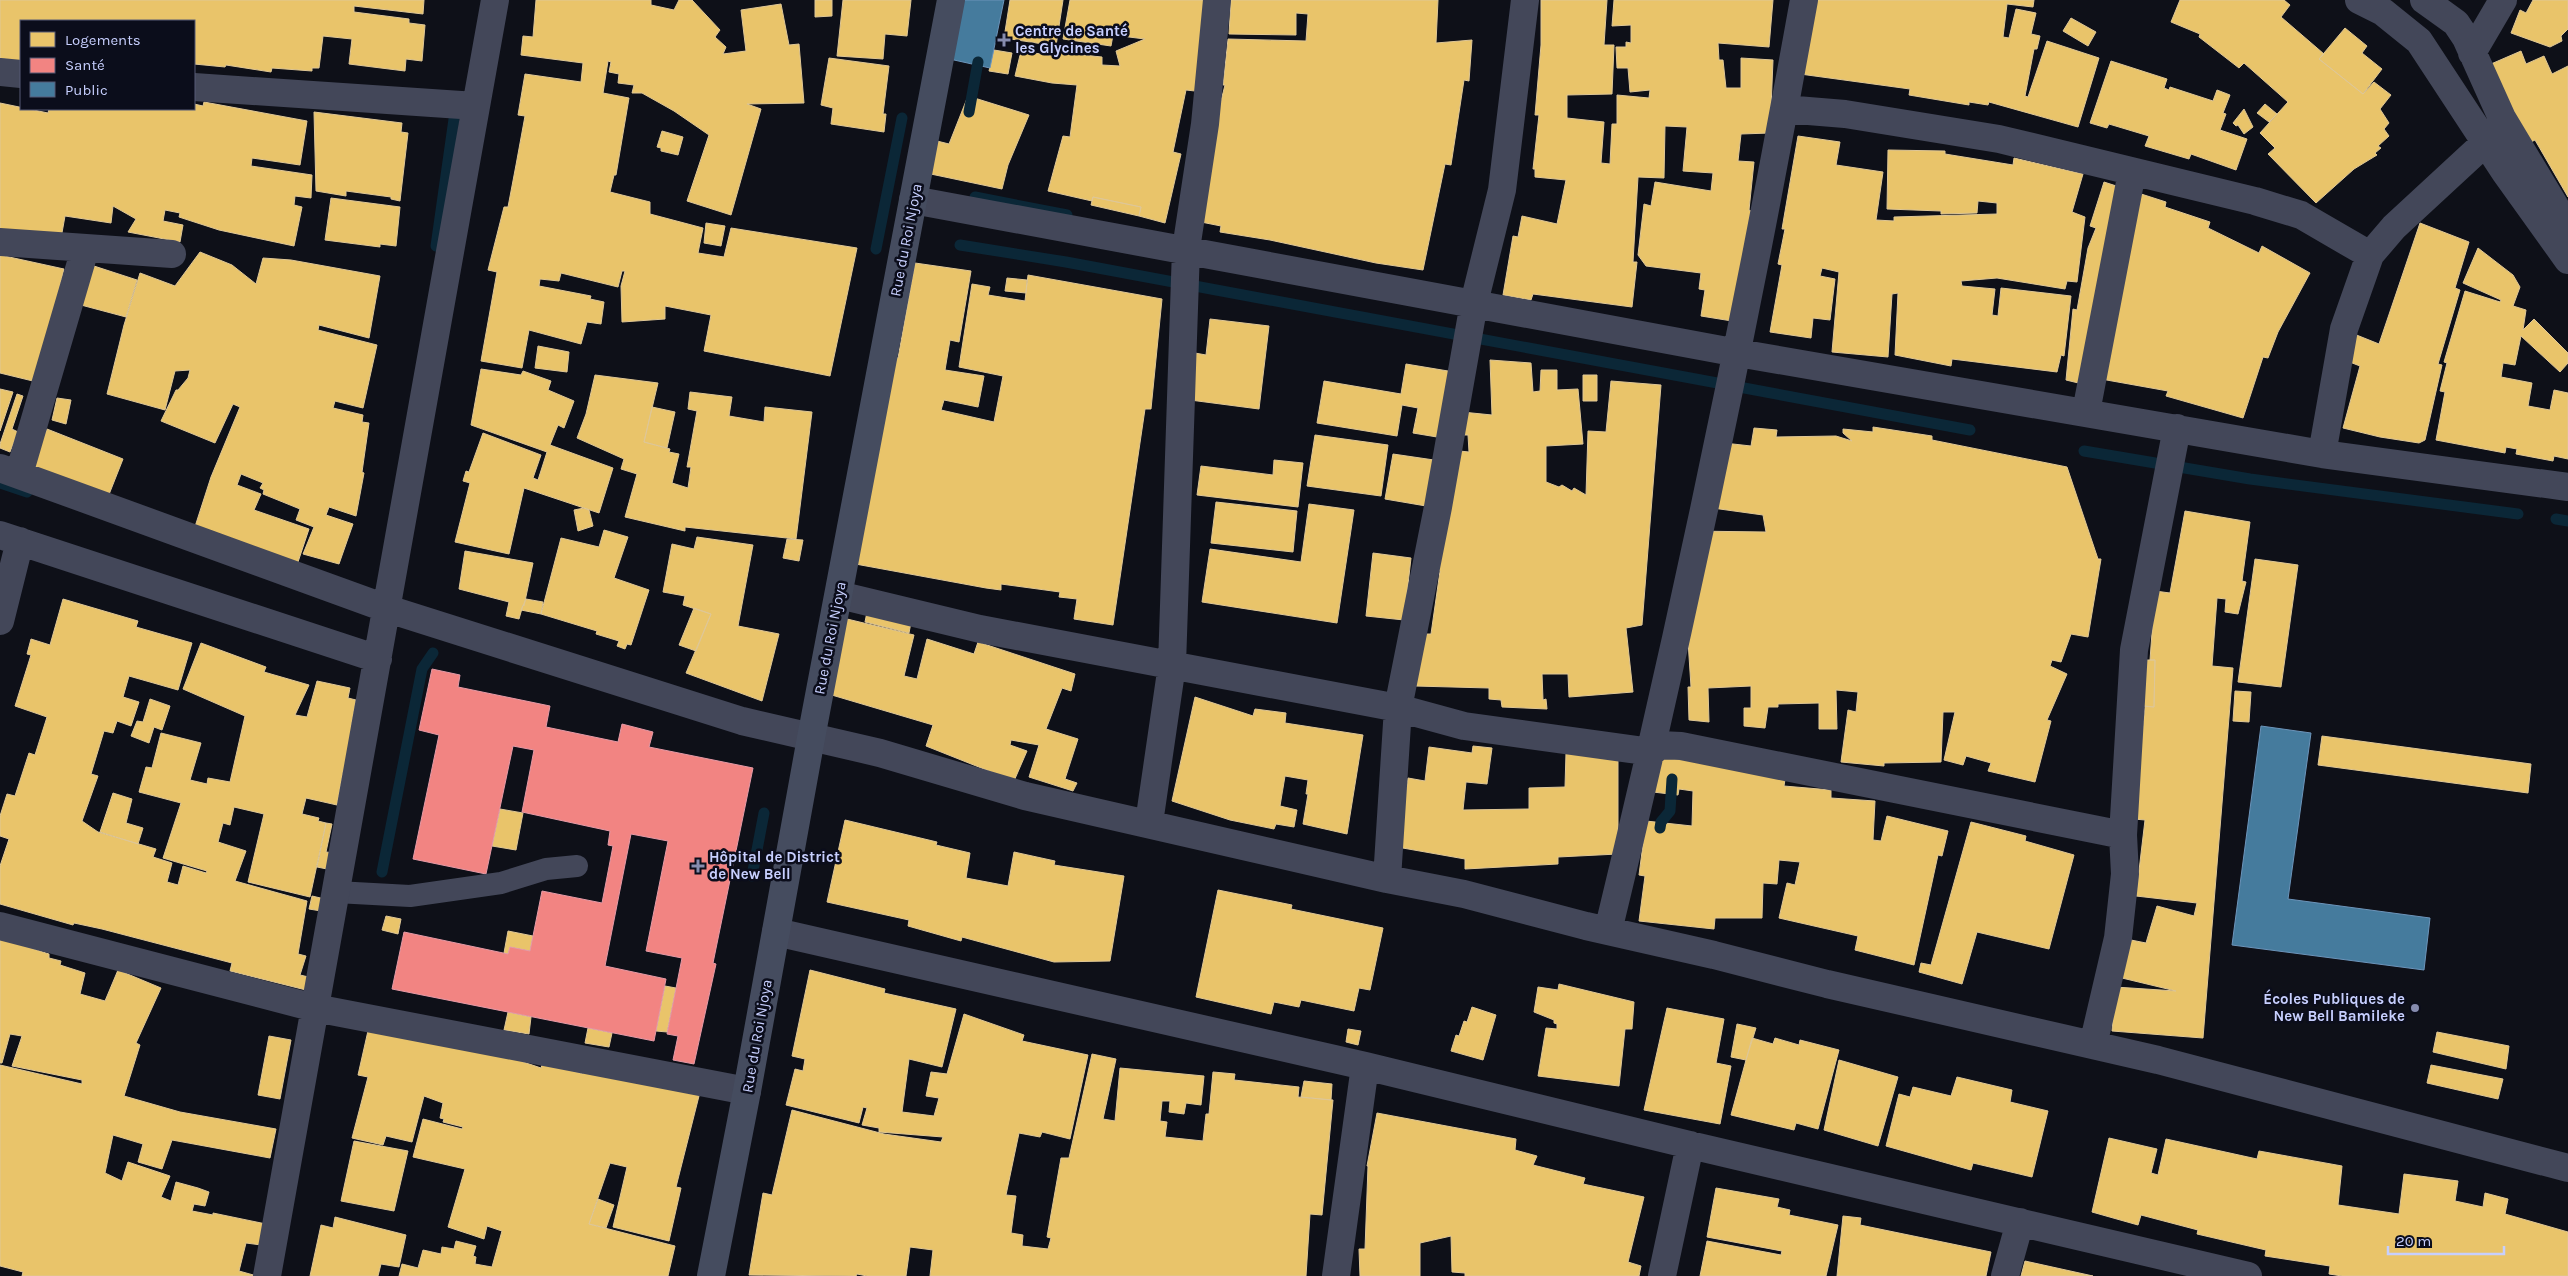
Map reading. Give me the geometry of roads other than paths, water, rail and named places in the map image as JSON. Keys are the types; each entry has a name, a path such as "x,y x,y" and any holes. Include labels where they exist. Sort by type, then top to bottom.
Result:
{"main road":[{"name":"Rue du Roi Njoya","path":"711,1276 951,0"}],"street":[{"path":"267,1276 388,609 495,0"},
{"path":"1149,823 1172,665 1186,249 1205,124 1218,0"},
{"path":"1387,879 1398,708 1438,507 1474,303 1502,190 1524,0"},
{"path":"1608,931 1652,752 1738,353 1804,0"},
{"path":"2359,0 2383,12 2418,41 2568,260"},
{"path":"2424,0 2456,23 2466,38 2502,118 2568,228"},
{"path":"2472,53 2503,0"},
{"path":"0,72 20,74"},
{"path":"195,87 476,106"},
{"path":"1784,109 1845,114 1999,140 2255,201 2301,215 2370,255"},
{"path":"2322,454 2344,329 2370,255 2394,227 2486,142"},
{"path":"2086,412 2132,172"},
{"path":"913,200 1186,249 1738,353 2322,454 2568,487"},
{"path":"0,242 172,254"},
{"path":"85,249 9,471 388,609 742,721 880,753 1026,796 1387,879 1464,894 1608,931 2093,1045 2568,1168"},
{"path":"2093,1045 2119,928 2125,874 2123,835 2134,650 2177,428"},
{"path":"0,621 10,538 378,659"},
{"path":"839,595 980,629 1398,708 1464,726 1652,752"},
{"path":"1652,752 1659,744 1681,746 2123,835"},
{"path":"0,926 315,1008 747,1091"},
{"path":"776,932 1364,1066 1690,1145 2248,1276"},
{"path":"1336,1276 1364,1066"},
{"path":"1662,1276 1690,1145"},
{"path":"2005,1276 2020,1222"}],"lane":[{"path":"336,892 410,896 500,883 546,869 577,866"}],"waterway":[{"path":"969,112 978,62"},
{"path":"436,246 455,112"},
{"path":"876,249 902,118"},
{"path":"975,197 1067,215"},
{"path":"960,245 1066,262 1970,430"},
{"path":"2084,451 2250,479 2518,514"},
{"path":"0,483 27,492"},
{"path":"2556,519 2568,521"},
{"path":"382,872 422,669 433,653"},
{"path":"1660,828 1661,822 1670,811 1672,779"},
{"path":"752,876 764,813"}],"place":[{"name":"Centre de Santé les Glycines","path":"1004,40"},
{"name":"Hôpital de District de New Bell","path":"698,866"},
{"name":"Écoles Publiques de New Bell Bamileke","path":"2415,1008"}]}
